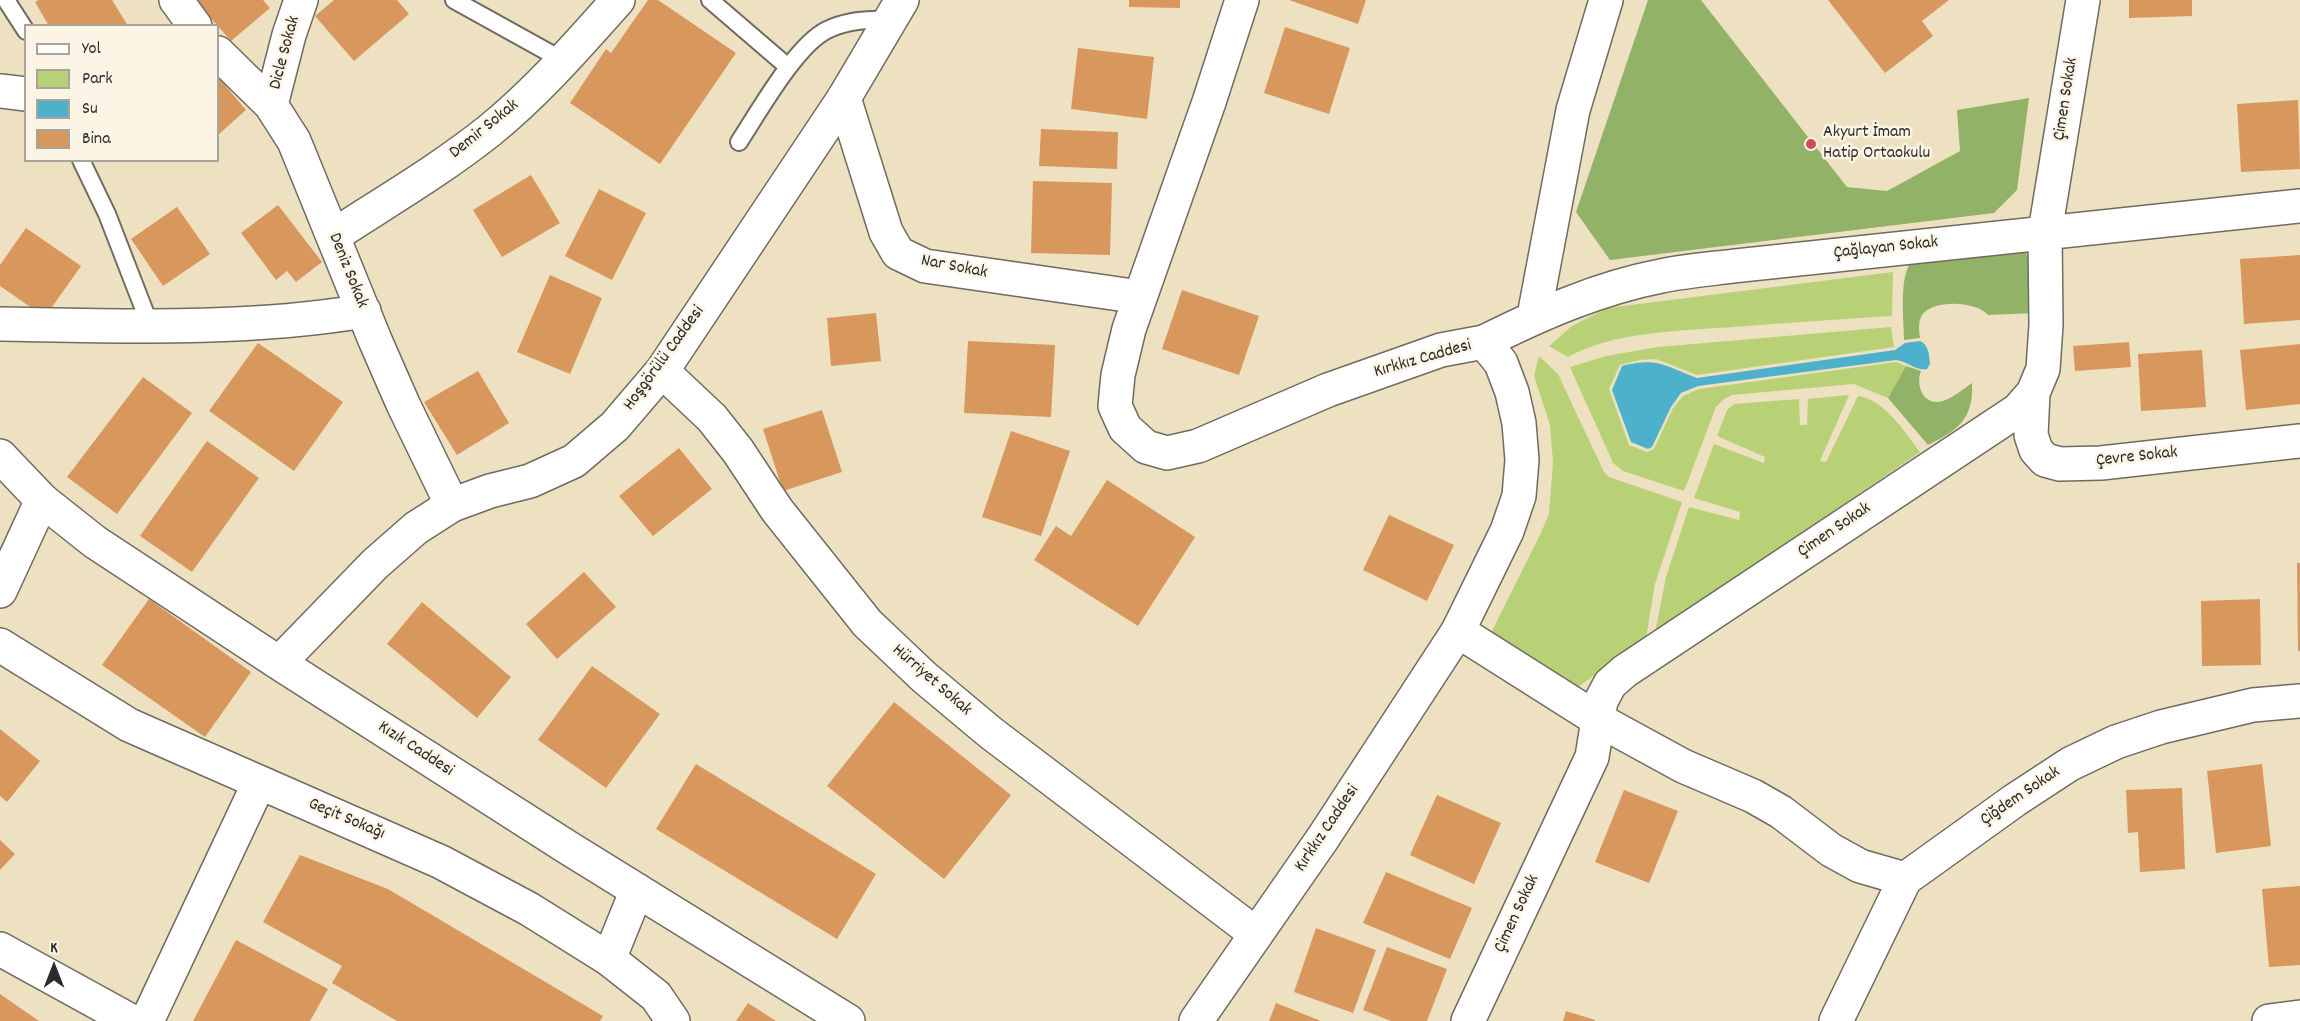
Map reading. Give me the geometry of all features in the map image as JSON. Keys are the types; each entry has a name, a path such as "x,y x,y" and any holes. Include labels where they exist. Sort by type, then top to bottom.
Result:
{"street":[{"path":"176,0 194,24"},
{"name":"Dicle Sokak","path":"271,105 289,35 301,0"},
{"name":"Demir Sokak","path":"333,236 435,169 489,130 564,61 618,0"},
{"name":"Kırkkız Caddesi","path":"1196,1021 1323,838 1458,631 1507,531 1519,496 1522,460 1519,423 1512,392 1501,363 1484,342 1441,350 1328,390 1198,446 1167,453 1146,447 1125,428 1115,406 1118,375 1129,329 1209,102 1242,0"},
{"path":"1534,316 1573,110 1606,0"},
{"name":"Çimen Sokak","path":"1468,1021 1592,758 1601,701 1610,684 1626,671 2018,410 2033,393 2043,369 2044,358 2045,232 2083,0"},
{"name":"Hoşgörülü Caddesi","path":"279,663 375,564 416,528 452,505 490,491 530,481 574,461 615,426 662,371 844,98 896,10"},
{"name":"Deniz Sokak","path":"219,54 271,105 294,141 403,404 452,505"},
{"path":"0,91 24,94"},
{"name":"Nar Sokak","path":"844,98 886,232 898,253 924,266 1140,297"},
{"name":"Çağlayan Sokak","path":"1484,342 1534,316 1597,293 1660,276 1734,266 2300,206"},
{"path":"0,324 223,325 319,318 364,311"},
{"name":"Hürriyet Sokak","path":"662,371 712,418 777,510 867,623 924,677 991,733 1256,934"},
{"name":"Çevre Sokak","path":"2033,393 2031,435 2036,450 2045,460 2060,464 2101,463 2300,441"},
{"name":"Kızık Caddesi","path":"0,456 42,500 95,543 279,663 848,1021"},
{"path":"0,591 42,500"},
{"path":"1458,631 1597,718 1683,766 1753,796 1781,812 1830,850 1860,866 1905,879"},
{"name":"Geçit Sokağı","path":"0,645 129,724 441,862 529,909 609,959 656,996 673,1021"},
{"name":"Çiğdem Sokak","path":"1836,1021 1905,879 2015,800 2070,764 2116,742 2208,714 2253,705 2300,701"},
{"path":"147,1021 259,783"},
{"path":"609,959 637,890"},
{"path":"0,949 131,1021"},
{"path":"2270,1021 2300,1017"}],"lane":[{"path":"6,0 24,28"},
{"path":"454,0 564,61"},
{"path":"710,0 788,67"},
{"path":"739,142 788,67 816,37 826,30 896,10"},
{"path":"82,162 107,214 150,325"}],"green space":[{"path":"1648,0 1701,0 1847,187 1887,191 1960,151 1957,110 2029,98 2017,190 1994,213 1610,260 1576,212"},
{"path":"2014,250 2026,253 2031,263 2036,313 1988,315 1982,310 1965,305 1935,306 1922,315 1919,323 1920,338 1904,340 1905,276 1913,259"},
{"path":"1893,272 1892,316 1648,334 1606,342 1568,357 1549,346 1572,326 1607,308"},
{"path":"1891,327 1894,347 1697,375 1656,359 1620,365 1609,389 1629,445 1647,452 1654,449 1673,408 1683,396 1699,389 1896,362 1906,366 1888,398 1854,384 1732,395 1724,399 1716,407 1684,491 1623,471 1613,463 1570,367 1606,356 1658,347"},
{"path":"1539,356 1558,374 1604,472 1609,477 1682,502 1655,584 1646,638 1575,689 1490,635 1549,514 1553,462 1550,425 1534,376"},
{"path":"1906,366 1921,371 1920,389 1931,401 1947,400 1972,383 1970,406 1962,422 1948,434 1928,445 1888,398"},
{"path":"1849,395 1820,461 1826,462 1858,396 1877,403 1885,410 1920,452 1655,633 1666,577 1689,507 1739,520 1740,512 1694,498 1714,444 1764,463 1765,457 1717,436 1727,410 1734,404 1799,399 1800,425 1807,425 1808,399"}],"water":[{"path":"1920,341 1928,351 1930,364 1927,369 1919,369 1896,360 1698,386 1681,393 1671,407 1652,447 1648,449 1631,442 1612,390 1622,366 1634,363 1661,364 1697,378 1895,350 1905,343"}],"building":[{"path":"39,0 112,0 127,24 48,24 35,2"},
{"path":"195,0 263,0 270,8 231,41 219,27 219,24 216,24"},
{"path":"334,0 397,0 409,14 354,61 315,16"},
{"path":"648,0 658,0 736,53 660,164 570,103 606,49 611,53"},
{"path":"1129,0 1180,0 1180,8 1129,7"},
{"path":"1289,0 1366,0 1358,24"},
{"path":"1828,0 1949,0 1922,21 1933,36 1885,73"},
{"path":"2129,0 2192,0 2192,16 2129,18"},
{"path":"1285,27 1350,48 1329,114 1264,93"},
{"path":"1078,48 1154,57 1147,119 1071,109"},
{"path":"219,78 246,110 219,134"},
{"path":"2298,100 2300,169 2241,172 2237,104"},
{"path":"1041,129 1118,132 1117,169 1039,166"},
{"path":"531,175 560,223 502,257 473,210"},
{"path":"1033,181 1112,183 1110,255 1031,253"},
{"path":"599,189 646,213 612,280 565,256"},
{"path":"278,205 322,262 296,282 287,271 276,280 241,233"},
{"path":"177,207 210,254 163,286 131,239"},
{"path":"26,228 81,266 45,317 0,286 0,265"},
{"path":"2300,255 2300,320 2244,324 2240,259"},
{"path":"550,275 602,298 570,374 517,352"},
{"path":"1182,290 1259,316 1239,375 1162,349"},
{"path":"876,313 881,361 831,366 827,318"},
{"path":"968,341 1055,345 1051,417 964,413"},
{"path":"2129,342 2131,367 2075,371 2073,346"},
{"path":"258,343 343,402 294,471 209,411"},
{"path":"2300,344 2300,404 2246,410 2240,350"},
{"path":"2202,350 2206,407 2141,411 2138,354"},
{"path":"478,371 509,423 457,455 424,402"},
{"path":"143,377 192,413 117,514 67,477"},
{"path":"822,410 842,472 783,491 763,429"},
{"path":"1011,431 1070,451 1041,536 982,517"},
{"path":"207,441 259,478 192,572 140,536"},
{"path":"679,448 712,489 653,536 619,496"},
{"path":"1107,480 1195,537 1138,626 1034,560 1056,526 1071,536"},
{"path":"1389,515 1454,545 1427,601 1363,570"},
{"path":"2297,563 2300,563 2300,651 2298,651"},
{"path":"584,572 616,607 557,659 526,624"},
{"path":"149,599 251,672 205,737 102,665"},
{"path":"2260,599 2261,665 2202,666 2201,601"},
{"path":"422,602 511,677 477,718 387,644"},
{"path":"592,666 660,714 606,788 538,740"},
{"path":"894,702 1011,795 944,879 827,786"},
{"path":"0,729 40,761 7,802 0,796"},
{"path":"696,764 876,874 837,939 656,829"},
{"path":"2262,764 2271,846 2216,853 2207,771"},
{"path":"2182,788 2185,869 2140,872 2138,832 2128,833 2126,790"},
{"path":"1624,790 1678,811 1649,883 1595,862"},
{"path":"1437,795 1501,823 1474,884 1410,855"},
{"path":"0,840 15,854 0,870"},
{"path":"300,855 388,889 603,1016 600,1021 397,1021 332,983 342,966 263,922"},
{"path":"1386,872 1472,908 1450,959 1363,923"},
{"path":"2300,886 2300,965 2269,967 2262,889"},
{"path":"1316,928 1376,950 1353,1013 1294,992"},
{"path":"236,940 328,989 310,1021 193,1021"},
{"path":"1387,947 1447,969 1427,1021 1391,1021 1363,1010"},
{"path":"0,994 39,1021 0,1021"},
{"path":"748,1003 776,1021 736,1021"},
{"path":"1276,1003 1321,1021 1269,1021"},
{"path":"1566,1011 1595,1020 1595,1021 1563,1021"}],"place":[{"name":"Akyurt İmam Hatip Ortaokulu","path":"1811,144"}]}
